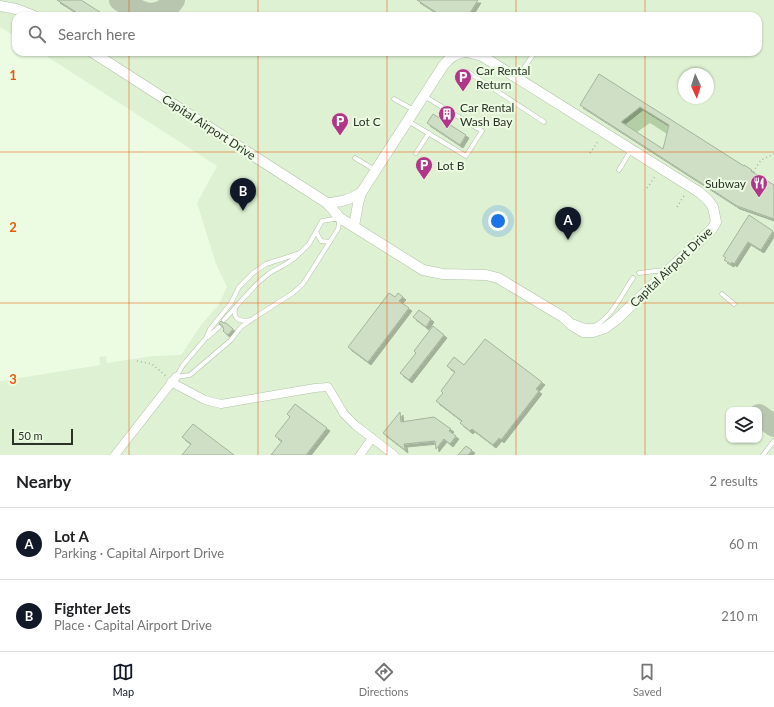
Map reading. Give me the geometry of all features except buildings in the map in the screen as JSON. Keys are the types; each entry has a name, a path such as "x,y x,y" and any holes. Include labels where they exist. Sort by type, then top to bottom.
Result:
{"street":[{"path":"0,6 24,12"},
{"name":"Capital Airport Drive","path":"98,56 327,203 340,218 423,270 443,274 486,275 498,278 563,317 583,332 593,332 605,328 616,320 667,270 712,229 716,222 712,204 699,192 482,56"},
{"name":"Capital Airport Drive","path":"354,226 361,193 443,66 452,56"},
{"name":"Capital Airport Drive","path":"327,203 349,200 361,193"},
{"path":"115,455 171,379 205,400 222,404 328,387 344,414 355,425 394,455"},
{"path":"360,455 372,438"}],"lane":[{"path":"516,78 532,56"},
{"path":"468,72 544,122"},
{"path":"408,121 466,156 482,132 424,96"},
{"path":"394,99 414,111"},
{"path":"416,153 429,133"},
{"path":"619,170 632,150"},
{"path":"355,158 376,171"},
{"path":"171,379 190,375 231,340 241,327 293,293 303,284 338,229 340,218 322,221 300,254 291,262 267,276 224,320"},
{"path":"316,232 321,241 330,242"},
{"path":"206,338 210,329 231,303 239,287 253,273 266,264 300,254"},
{"path":"639,273 667,270"},
{"path":"563,317 585,326 596,325 607,315 633,278"},
{"path":"722,294 734,304"},
{"path":"231,303 236,307"},
{"path":"236,307 234,314 236,318 241,321 252,320"},
{"path":"171,379 206,338 219,326"},
{"path":"763,455 774,441"}],"path":[{"path":"590,153 599,140"},
{"path":"754,172 761,160 774,154"},
{"path":"647,188 656,175"},
{"path":"677,207 686,194"},
{"path":"137,361 152,364 171,379"}],"shaded area":[{"path":"0,0 774,0 774,455 0,455 0,381 100,365 99,357 106,356 107,363 152,356 181,355 201,325 219,304 227,287 216,264 197,203 217,166 46,56 762,56 762,12 12,12 12,34 0,27"},
{"path":"640,107 669,125 667,134 650,123 637,132 621,122"}],"taxiway":[{"path":"120,0 141,12"},
{"path":"161,12 174,0"},
{"path":"762,417 774,426"}],"place":[{"name":"Car Rental Return","path":"463,92"},
{"name":"Car Rental Wash Bay","path":"447,129"},
{"name":"Lot C","path":"340,136"},
{"name":"Lot B","path":"424,180"},
{"name":"Subway","path":"759,198"},
{"name":"Fighter Jets","path":"243,211"},
{"name":"Lot A","path":"568,240"}]}
